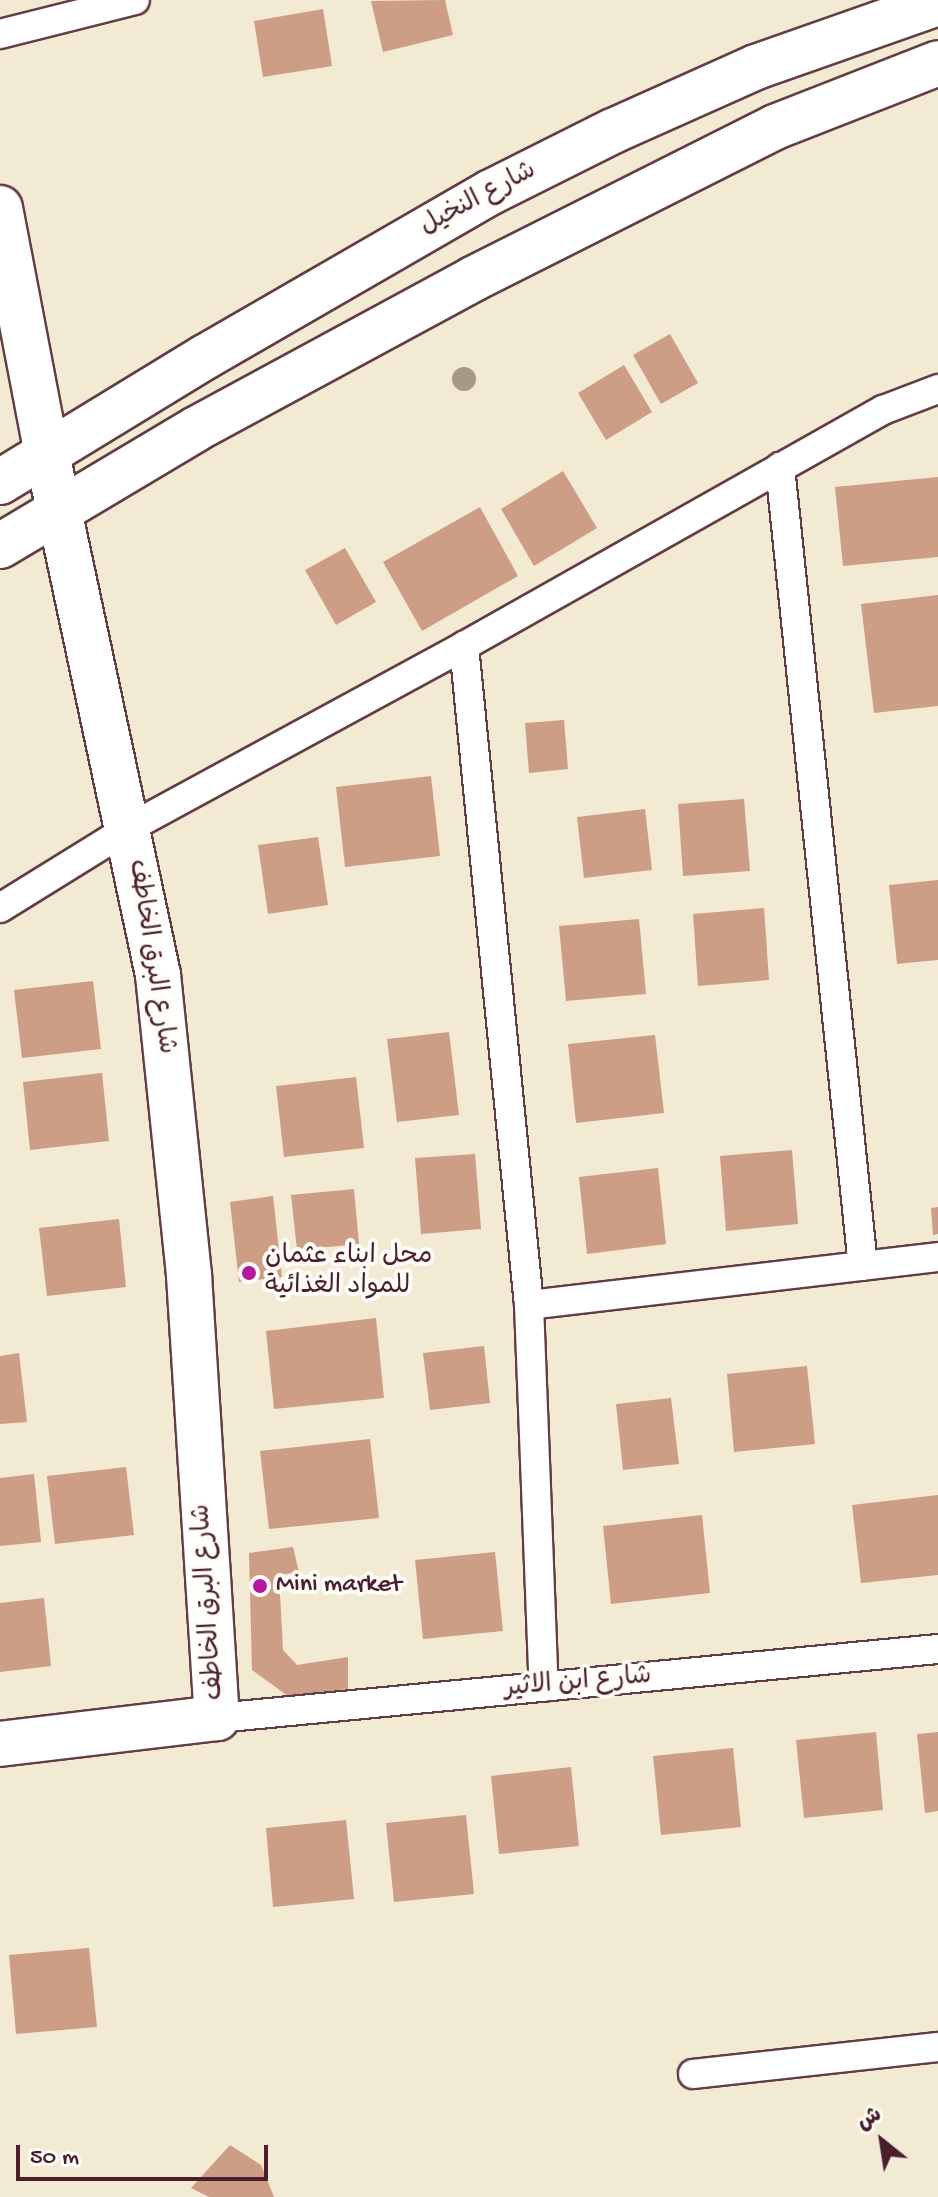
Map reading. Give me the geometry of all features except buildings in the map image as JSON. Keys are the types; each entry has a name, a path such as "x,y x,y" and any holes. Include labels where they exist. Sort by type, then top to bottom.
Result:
{"main road":[{"name":"شارع النخيل","path":"0,482 395,245 505,185 613,131 756,67 938,3"},
{"path":"0,546 196,429 359,338 775,127 938,63"},
{"name":"شارع البرق الخاطف","path":"0,208 47,454 158,975 189,1275 217,1718"},
{"path":"0,1744 217,1718"}],"street":[{"path":"0,34 135,0"},
{"path":"0,908 129,828 464,646 883,410 938,389"},
{"path":"780,467 863,1266"},
{"path":"464,646 529,1305 544,1687"},
{"path":"529,1305 938,1257"},
{"name":"شارع ابن الاثير","path":"217,1718 938,1649"},
{"path":"693,2074 938,2047"}],"place":[{"name":"محل ابناء عثمان للمواد الغذائية","path":"249,1273"},
{"name":"Mini market","path":"260,1586"}]}
